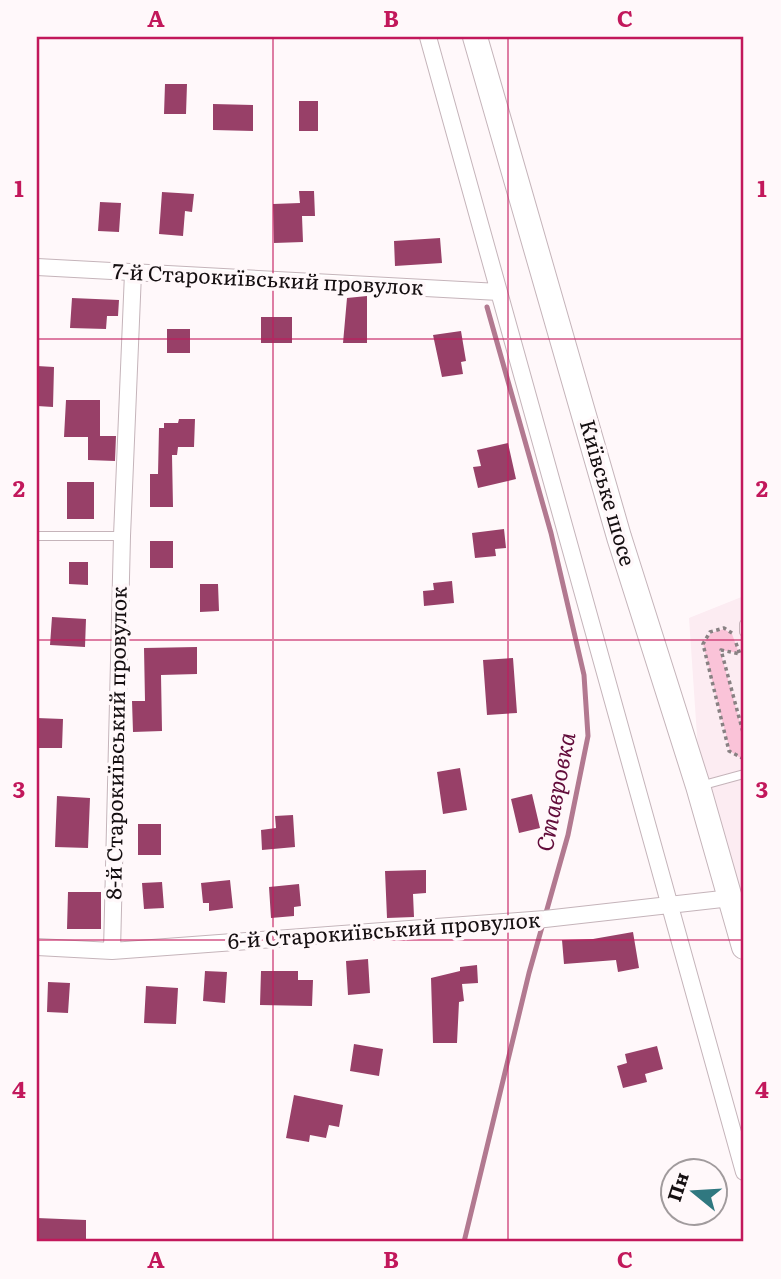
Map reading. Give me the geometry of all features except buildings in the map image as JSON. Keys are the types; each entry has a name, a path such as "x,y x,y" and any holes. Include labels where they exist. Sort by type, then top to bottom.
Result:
{"main road":[{"name":"Київське шосе","path":"475,37 619,537 741,921 744,947"}],"street":[{"path":"428,37 744,1172"},
{"name":"7-й Старокиївський провулок","path":"37,267 499,292"},
{"name":"8-й Старокиївський провулок","path":"112,951 122,536 133,273"},
{"name":"6-й Старокиївський провулок","path":"37,947 112,951 545,919 672,906 731,890"}],"lane":[{"path":"37,536 122,536"},
{"path":"744,624 744,632"},
{"path":"698,786 744,774"}],"path":[{"path":"744,736 721,650 740,654 733,634 724,628 710,632 702,644 730,751 744,759"},
{"path":"744,805 744,814"}],"shaded area":[{"path":"744,596 744,934 700,780 689,618"},
{"path":"724,629 732,634 739,653 720,650 744,737 742,759 730,751 703,644 711,633"}],"waterway":[{"name":"Ставровка","path":"464,1242 529,973 568,835 588,736 584,675 551,533 487,307"}]}
